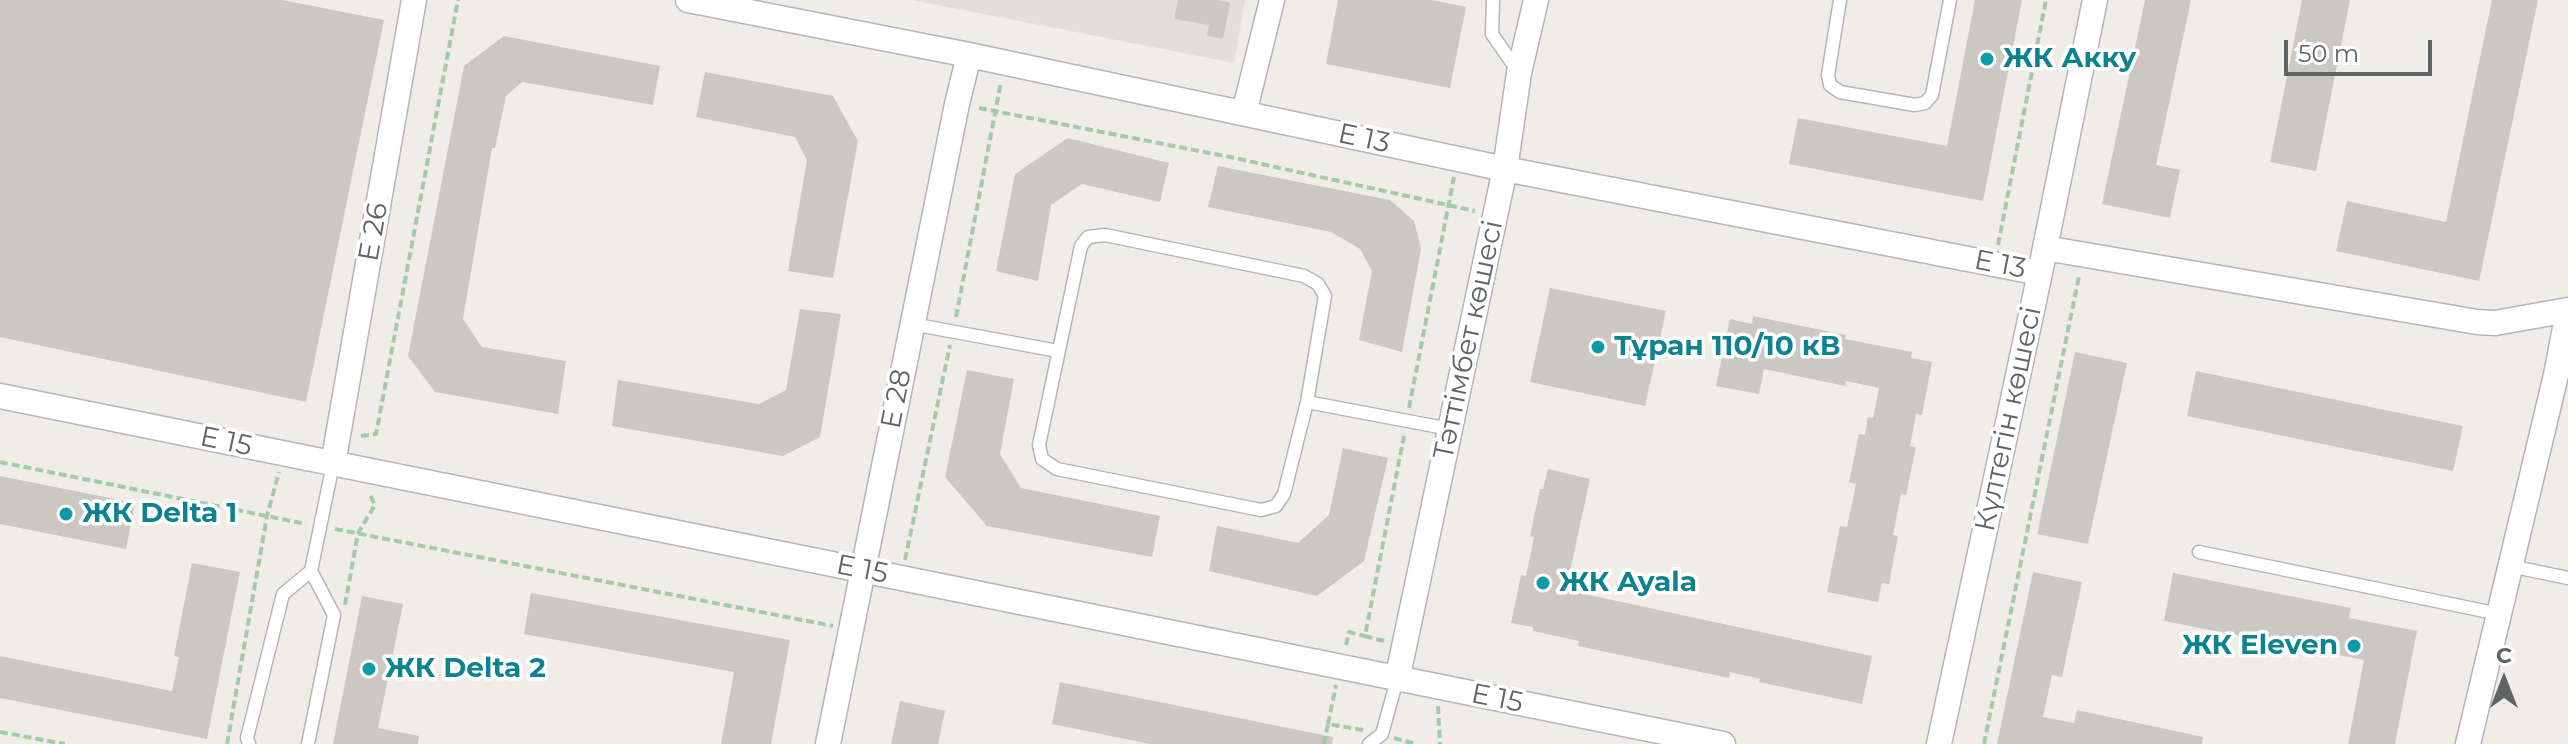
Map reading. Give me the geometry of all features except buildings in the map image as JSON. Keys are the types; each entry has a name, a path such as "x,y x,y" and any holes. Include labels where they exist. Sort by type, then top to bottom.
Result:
{"street":[{"name":"E 26","path":"344,466 414,0"},
{"name":"E 13","path":"688,0 969,55 1505,169 2040,273"},
{"path":"1244,113 1272,0"},
{"name":"Тәттімбет көшесі","path":"1397,680 1505,169 1519,73 1536,0"},
{"name":"Күлтегін көшесі","path":"1939,744 2095,0"},
{"name":"E 28","path":"828,744 969,55"},
{"path":"2045,248 2477,322 2495,323 2568,311 2562,377 2510,566 2468,744"},
{"name":"E 15","path":"0,396 1723,744"}],"lane":[{"path":"1493,0 1492,34 1519,73"},
{"path":"1840,0 1828,75 1830,85 1840,92 1915,105 1925,103 1932,95 1950,0"},
{"path":"1105,235 1304,276 1318,284 1325,296 1307,402 1284,494 1276,506 1261,510 1057,469 1042,459 1039,445 1058,351 1081,246 1088,237 1105,235"},
{"path":"912,324 1058,351"},
{"path":"1307,402 1450,429"},
{"path":"249,744 247,738 283,594 311,571 320,527 344,466"},
{"path":"2199,552 2499,614"},
{"path":"2510,566 2568,578"},
{"path":"308,744 334,615 311,571"},
{"path":"1369,744 1384,739 1397,680"}],"path":[{"path":"345,605 358,533 375,505 344,466 361,435 376,434 458,0"},
{"path":"1995,264 2046,0"},
{"path":"957,104 1230,157 1495,215"},
{"path":"1984,744 2083,255"},
{"path":"227,744 267,516 284,454"},
{"path":"0,462 851,629"},
{"path":"1437,687 1440,744"},
{"path":"1324,744 1328,724 1384,739"},
{"path":"0,732 65,744"}],"shaded area":[{"path":"912,0 1245,0 1234,63"}],"place":[{"name":"ЖК Акку","path":"1987,59"},
{"name":"Тұран 110/10 кВ","path":"1598,347"},
{"name":"ЖК Delta 1","path":"66,514"},
{"name":"ЖК Ayala","path":"1543,583"},
{"name":"ЖК Eleven","path":"2354,646"},
{"name":"ЖК Delta 2","path":"369,669"}]}
